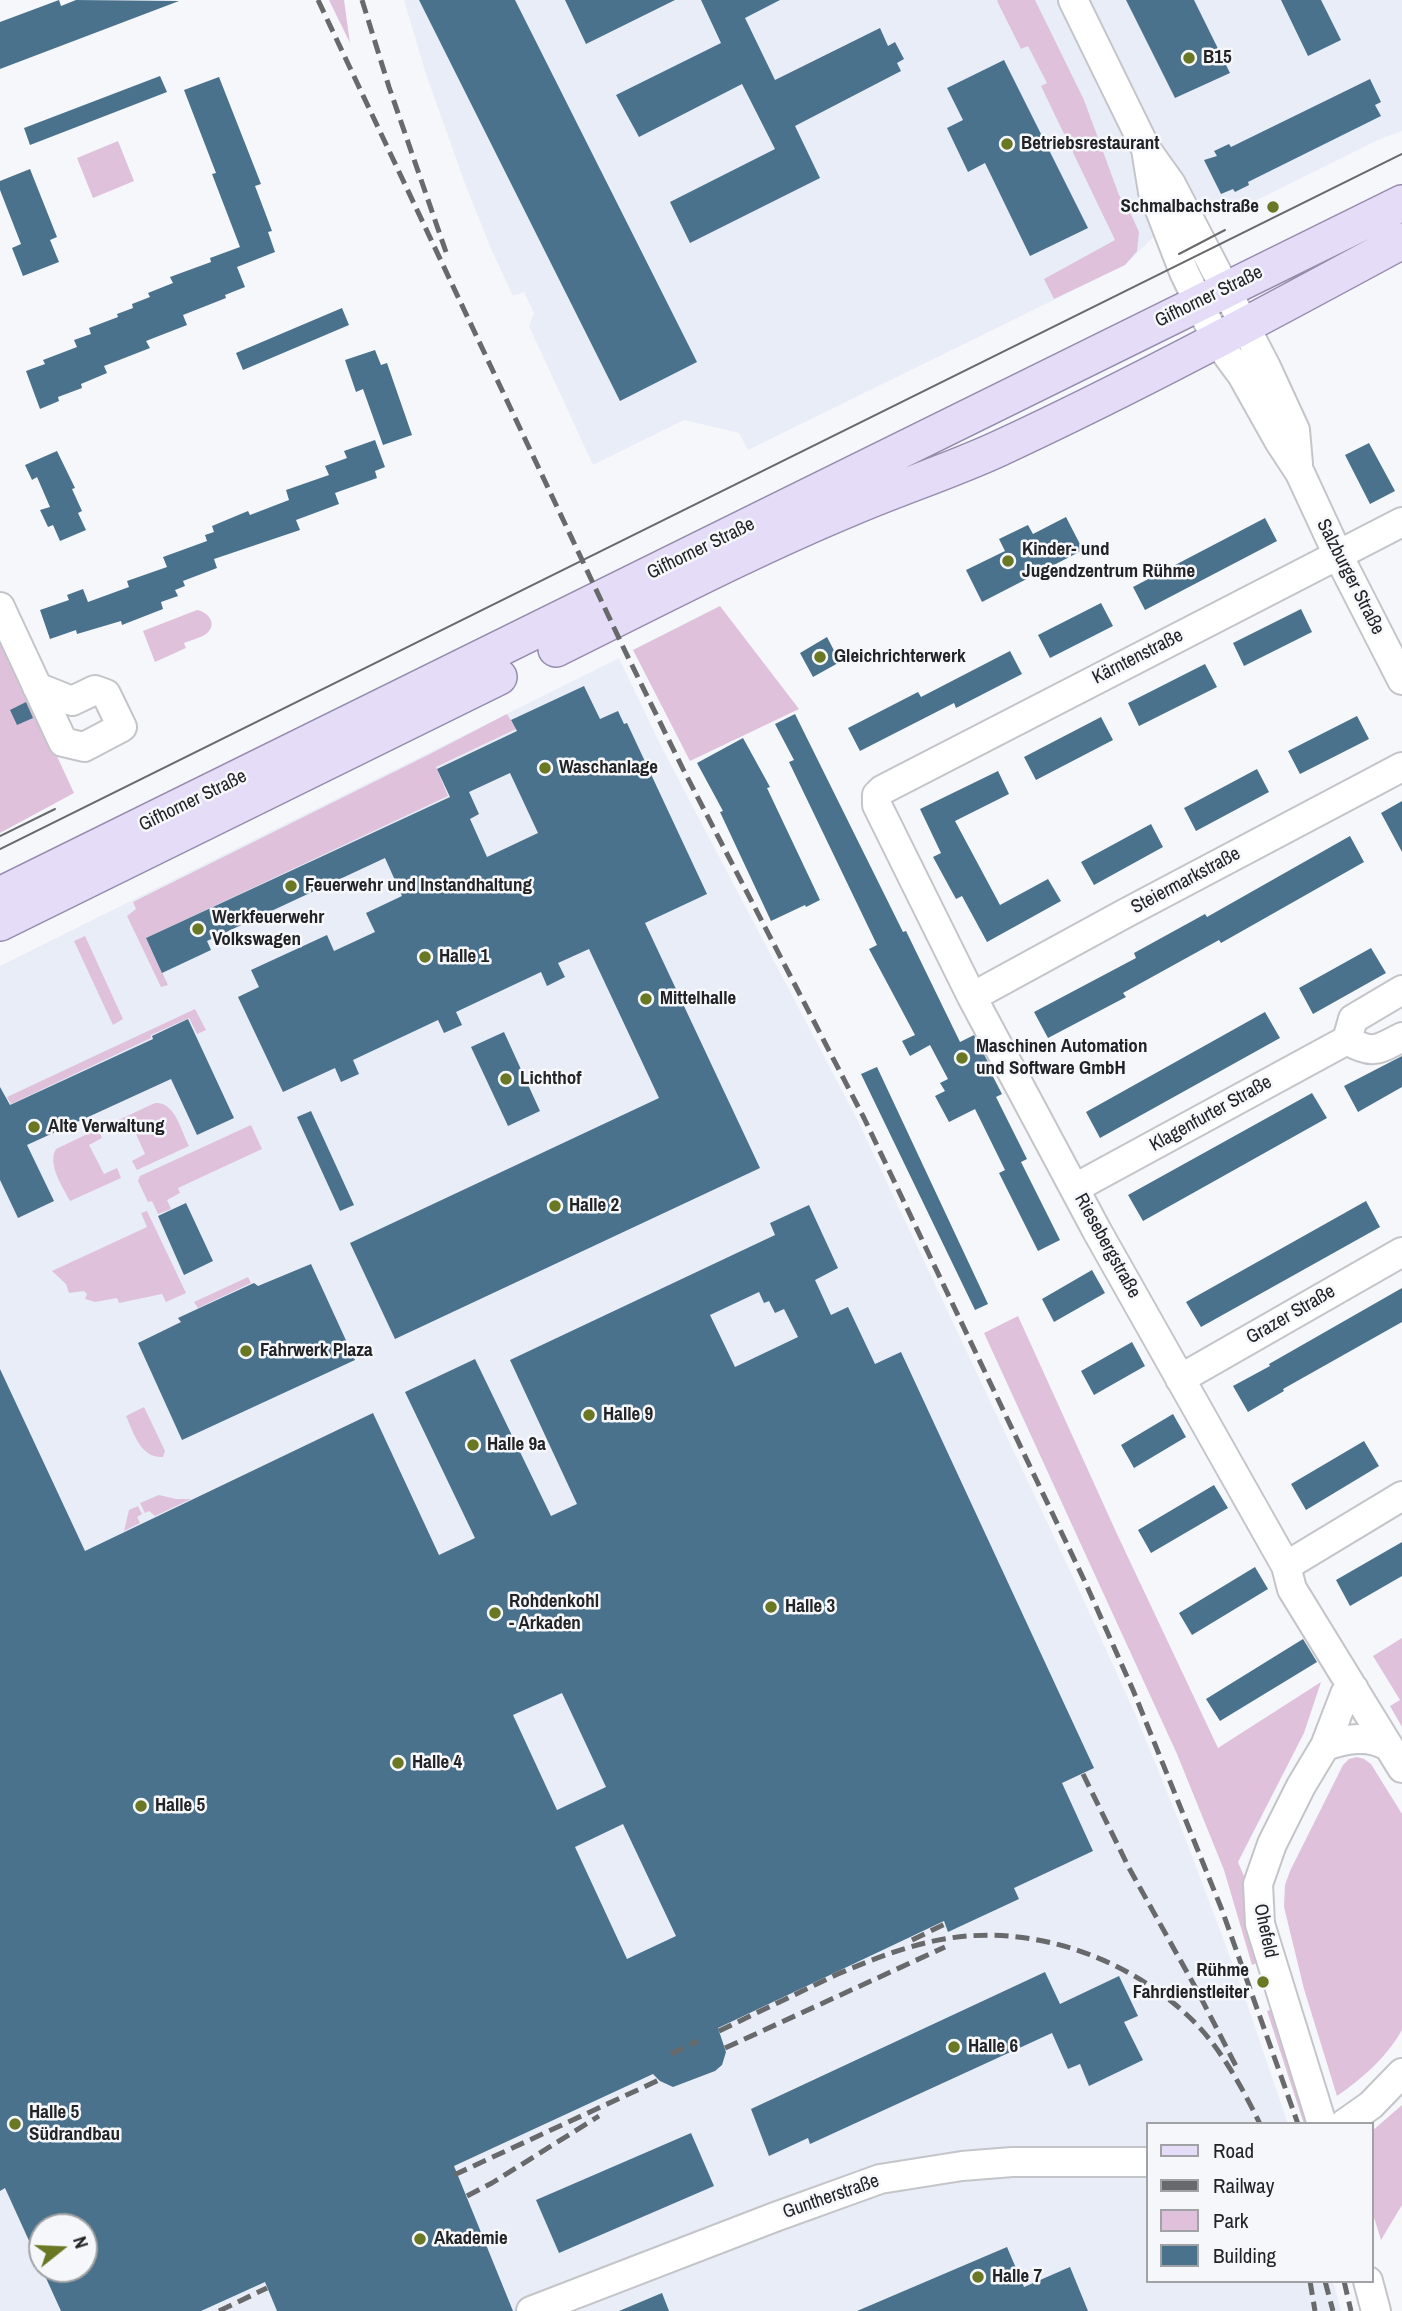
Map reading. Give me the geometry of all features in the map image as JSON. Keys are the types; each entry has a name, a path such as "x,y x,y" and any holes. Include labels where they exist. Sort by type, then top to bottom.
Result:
{"main road":[{"name":"Gifhorner Straße","path":"0,895 1402,203"},
{"name":"Gifhorner Straße","path":"0,923 773,542 996,450 1231,334 1402,241"}],"street":[{"path":"1073,0 1146,149 1171,184 1212,296 1231,334"},
{"name":"Salzburger Straße","path":"1231,334 1242,374 1300,473 1338,555 1402,680"},
{"name":"Kärntenstraße","path":"877,795 882,790 1402,522"},
{"path":"0,607 37,687"},
{"name":"Steiermarkstraße","path":"972,997 1402,767"},
{"name":"Riesebergstraße","path":"877,795 877,805 972,997 1180,1379 1286,1566 1292,1589 1354,1689"},
{"name":"Klagenfurter Straße","path":"1075,1188 1347,1040 1353,1019 1402,990"},
{"path":"1347,1040 1371,1051 1402,1037"},
{"name":"Grazer Straße","path":"1180,1379 1402,1252"},
{"path":"1286,1566 1402,1496"},
{"path":"1354,1689 1396,1758"},
{"name":"Ohefeld","path":"1321,2122 1260,1924 1258,1884 1272,1844 1325,1746 1345,1694 1354,1689"},
{"name":"Ohefeld","path":"1325,1746 1339,1732 1368,1714"},
{"path":"1325,1746 1348,1739 1378,1741 1396,1758"},
{"path":"1346,2122 1395,2081"},
{"name":"Guntherstraße","path":"531,2311 880,2179 962,2166 1012,2162 1146,2162"},
{"path":"1369,2283 1376,2311"}],"shaded area":[{"path":"404,0 1402,0 1402,131 1378,140 1239,209 1168,223 1125,265 748,450 739,433 684,420 593,465 529,326 534,313 524,292 513,296 492,251 426,74"},
{"path":"619,658 661,746 858,1121 1080,1592 1136,1716 1178,1819 1241,1986 1287,2122 1146,2122 1146,2283 1334,2283 1341,2311 0,2311 0,966"}],"green space":[{"path":"329,0 344,0 350,43"},
{"path":"998,0 1035,0 1084,100 1119,195 1139,232 1137,251 1125,265 1054,299 1044,279 1115,240 1041,86 1047,83 1028,46 1021,49"},
{"path":"118,141 134,181 93,198 77,158"},
{"path":"720,606 799,709 690,761 633,650"},
{"path":"197,610 210,619 210,630 184,643 186,648 155,662 143,631"},
{"path":"0,633 74,793 0,833"},
{"path":"507,714 516,729 436,767 448,796 146,938 168,985 161,987 127,916 136,909 133,902"},
{"path":"85,936 123,1019 113,1025 74,941"},
{"path":"195,1009 206,1030 197,1034 189,1018 11,1104 7,1097"},
{"path":"155,1103 168,1107 172,1112 189,1146 137,1170 132,1161 145,1154 132,1125 118,1132 114,1122"},
{"path":"251,1125 262,1149 178,1188 180,1193 167,1200 171,1209 158,1214 152,1201 148,1202 138,1181 140,1176"},
{"path":"98,1129 102,1138 89,1145 104,1174 117,1168 121,1178 70,1201 53,1162 56,1149"},
{"path":"147,1211 186,1293 166,1302 162,1294 119,1303 117,1298 95,1302 85,1299 87,1294 84,1291 69,1293 66,1284 52,1271 147,1227 141,1213"},
{"path":"248,1277 251,1283 198,1308 194,1302"},
{"path":"1018,1316 1218,1748 1321,1682 1304,1733 1238,1862 1246,1881 1261,1961 1252,1965 1224,1870 1177,1754 984,1333"},
{"path":"144,1407 165,1451 163,1457 143,1449 126,1416"},
{"path":"159,1495 191,1499 155,1516 149,1511 145,1513 140,1503"},
{"path":"138,1506 142,1514 137,1517 140,1523 124,1531 129,1510"},
{"path":"1402,1638 1402,1727 1390,1706 1400,1700 1373,1656"},
{"path":"1357,1757 1371,1764 1402,1814 1402,2030 1389,2050 1373,2067 1337,2096 1304,1989 1284,1907 1285,1885 1343,1765 1349,1759"},
{"path":"1276,2008 1312,2122 1303,2122 1267,2011"},
{"path":"1402,2105 1402,2205 1381,2240 1374,2217 1374,2129"}],"building":[{"path":"59,0 61,6 76,0 179,1 0,69 0,22"},
{"path":"419,0 515,0 697,362 620,401"},
{"path":"565,0 675,0 586,44"},
{"path":"701,0 780,0 745,18 775,80 880,28 888,46 895,42 904,59 897,63 901,71 795,126 820,178 690,243 670,202 775,149 742,84 639,137 616,95 721,43"},
{"name":"B15","path":"1126,0 1194,0 1230,73 1175,98"},
{"path":"1281,0 1321,0 1341,40 1308,56"},
{"path":"1004,60 1088,228 1030,256 985,163 968,172 947,128 963,120 947,88"},
{"path":"160,76 167,92 30,145 24,128"},
{"path":"219,77 261,184 255,186 272,231 268,232 275,252 237,267 245,287 225,295 226,298 183,315 187,325 146,341 150,348 104,366 107,373 81,384 82,388 58,397 59,401 40,409 26,371 45,364 43,360 77,347 74,340 91,334 89,328 118,317 117,314 133,308 132,304 150,297 148,293 173,283 170,277 211,262 210,258 240,247 212,174 216,173 184,90"},
{"path":"1370,79 1381,102 1375,105 1381,116 1248,182 1249,185 1235,192 1233,189 1221,194 1204,160 1217,156 1214,151 1229,144 1231,147"},
{"path":"30,169 57,237 50,240 59,262 23,276 12,248 21,244 0,190 0,181"},
{"path":"342,308 349,325 243,370 236,353"},
{"path":"375,350 381,365 387,363 412,435 383,445 363,389 356,392 345,360"},
{"path":"375,440 385,467 375,471 377,478 335,493 339,504 296,520 300,530 214,559 217,568 183,581 185,586 175,590 178,596 161,602 163,609 122,625 121,621 77,634 76,630 50,639 40,610 69,600 67,595 83,589 88,602 129,587 127,581 167,567 163,557 207,541 205,535 214,532 212,526 248,511 250,515 289,500 286,490 329,475 325,466 347,458 344,451"},
{"path":"1369,443 1395,491 1370,504 1345,455"},
{"path":"57,451 75,488 72,489 82,511 78,513 86,530 60,541 53,525 48,527 40,510 50,507 37,477 32,480 25,465"},
{"path":"1066,517 1083,550 982,602 966,570 1005,551 999,539 1028,525 1033,534"},
{"path":"1265,518 1277,541 1145,610 1133,587"},
{"path":"1101,603 1113,626 1050,658 1038,635"},
{"path":"1301,609 1312,632 1244,666 1233,643"},
{"name":"Gleichrichterwerk","path":"827,637 840,662 813,677 800,653"},
{"path":"1010,651 1022,674 956,708 954,703 860,751 848,728 918,692 921,697"},
{"path":"1205,664 1217,687 1139,726 1128,703"},
{"path":"584,686 600,719 618,711 624,724 627,723 707,894 645,923 760,1168 395,1339 350,1243 659,1098 589,949 558,963 565,977 547,986 541,972 456,1012 462,1025 444,1033 438,1020 353,1060 359,1074 341,1082 335,1068 283,1092 238,997 259,987 251,970 327,935 334,951 375,932 366,913 402,896 385,858 207,941 211,950 162,973 146,938 450,797 437,769 517,731 511,720","holes":["510,773 538,833 487,857 470,819 479,814 469,792"]},
{"path":"26,702 33,718 17,725 10,710"},
{"path":"795,714 960,1042 974,1035 988,1062 986,1063 1002,1094 996,1097 1027,1159 1021,1162 1060,1240 1038,1251 999,1173 1005,1170 975,1109 949,1122 935,1096 945,1091 940,1083 948,1079 930,1045 910,1056 902,1041 915,1035 869,949 877,945 789,762 794,760 775,724"},
{"path":"1357,716 1369,739 1300,774 1288,751"},
{"path":"1101,717 1113,740 1036,780 1024,757"},
{"path":"743,738 770,787 767,788 820,900 771,921 720,812 723,811 697,763"},
{"path":"1257,769 1269,792 1196,831 1184,808"},
{"path":"998,771 1009,794 955,821 1000,905 1048,879 1061,901 987,942 962,896 956,899 933,857 941,853 920,809"},
{"path":"1402,801 1402,852 1381,813"},
{"path":"1151,824 1163,847 1094,885 1081,862"},
{"path":"1350,836 1364,862 1221,943 1219,940 1123,993 1126,997 1048,1038 1034,1012 1136,958 1134,953 1205,914 1207,917"},
{"path":"1371,948 1386,973 1313,1014 1299,988"},
{"path":"1265,1012 1280,1038 1100,1138 1086,1112"},
{"name":"Alte Verwaltung","path":"188,1019 234,1118 197,1135 171,1079 27,1145 54,1201 18,1218 0,1180 0,1087 10,1105 153,1039 152,1036"},
{"name":"Lichthof","path":"504,1032 540,1111 508,1126 471,1047"},
{"path":"1402,1056 1402,1087 1358,1112 1344,1086"},
{"path":"877,1067 988,1304 975,1310 861,1074"},
{"path":"1312,1093 1327,1118 1143,1221 1128,1195"},
{"path":"311,1111 354,1205 340,1211 297,1117"},
{"path":"1366,1201 1380,1227 1201,1327 1186,1302"},
{"path":"186,1203 213,1261 184,1275 158,1216"},
{"path":"809,1205 838,1268 815,1280 831,1315 848,1307 875,1364 901,1352 1094,1768 1062,1783 1093,1851 1014,1888 1019,1899 948,1932 944,1921 718,2028 726,2052 722,2065 715,2071 673,2087 653,2074 454,2166 513,2311 277,2311 265,2282 201,2311 61,2311 48,2283 98,2283 98,2213 28,2213 28,2239 5,2188 0,2191 0,1369 85,1551 373,1413 439,1555 475,1538 405,1392 475,1359 551,1516 577,1504 510,1360 775,1235 770,1223","holes":["759,1292 764,1303 769,1301 775,1313 784,1309 798,1337 735,1367 710,1315","562,1693 606,1787 557,1810 513,1715","623,1824 676,1936 627,1959 575,1847"]},
{"name":"Fahrwerk Plaza","path":"311,1264 355,1360 182,1440 138,1343 181,1322 178,1318 254,1283 258,1286"},
{"path":"1092,1270 1105,1293 1054,1322 1042,1299"},
{"path":"1402,1288 1402,1322 1283,1389 1284,1391 1248,1412 1233,1386"},
{"path":"1132,1342 1145,1366 1094,1395 1081,1371"},
{"path":"1173,1414 1186,1437 1134,1468 1121,1445"},
{"path":"1364,1441 1379,1466 1306,1510 1291,1484"},
{"path":"1214,1485 1228,1508 1151,1553 1138,1530"},
{"path":"1402,1542 1402,1576 1350,1606 1336,1580"},
{"path":"1255,1567 1268,1589 1192,1635 1179,1613"},
{"path":"1303,1639 1317,1662 1220,1721 1206,1699"},
{"name":"Halle 6","path":"1045,1972 1060,2004 1119,1976 1138,2016 1124,2022 1143,2060 1089,2086 1080,2064 1068,2069 1052,2033 810,2144 808,2138 769,2156 751,2109"},
{"path":"691,2133 714,2186 559,2253 536,2200"},
{"name":"Halle 7","path":"1007,2247 1024,2287 1070,2267 1088,2311 857,2311"},
{"path":"662,2293 669,2311 619,2311"}],"tram line":[{"path":"0,849 1402,154"},
{"path":"1179,254 1225,230"},
{"path":"0,836 55,809"}],"railway":[{"path":"318,0 625,651 683,769 864,1118 1086,1584 1133,1690 1222,1910 1297,2122"},
{"path":"362,0 446,252"},
{"path":"1083,1774 1129,1868 1236,2066"},
{"path":"912,1940 945,1924"},
{"path":"833,1976 901,1950 929,1942 976,1935 1009,1936 1073,1949 1104,1960 1133,1975 1161,1993 1198,2025 1228,2065 1259,2122"},
{"path":"725,2048 945,1947"},
{"path":"719,2031 842,1972"},
{"path":"671,2054 698,2041"},
{"path":"454,2175 659,2080"},
{"path":"467,2196 599,2116"},
{"path":"1310,2283 1315,2311"},
{"path":"1326,2283 1333,2311"},
{"path":"1344,2283 1351,2311"},
{"path":"219,2311 267,2288"}],"place":[{"name":"B15","path":"1189,58"},
{"name":"Betriebsrestaurant","path":"1007,144"},
{"name":"Schmalbachstraße","path":"1273,207"},
{"name":"Kinder- und Jugendzentrum Rühme","path":"1008,561"},
{"name":"Gleichrichterwerk","path":"820,657"},
{"name":"Waschanlage","path":"545,768"},
{"name":"Feuerwehr und Instandhaltung","path":"291,886"},
{"name":"Werkfeuerwehr Volkswagen","path":"198,929"},
{"name":"Halle 1","path":"425,957"},
{"name":"Mittelhalle","path":"646,999"},
{"name":"Maschinen Automation und Software GmbH","path":"962,1058"},
{"name":"Lichthof","path":"506,1079"},
{"name":"Alte Verwaltung","path":"34,1127"},
{"name":"Halle 2","path":"555,1206"},
{"name":"Fahrwerk Plaza","path":"246,1351"},
{"name":"Halle 9","path":"589,1415"},
{"name":"Halle 9a","path":"473,1445"},
{"name":"Halle 3","path":"771,1607"},
{"name":"Rohdenkohl - Arkaden","path":"495,1613"},
{"name":"Halle 4","path":"398,1763"},
{"name":"Halle 5","path":"141,1806"},
{"name":"Rühme Fahrdienstleiter","path":"1263,1982"},
{"name":"Halle 6","path":"954,2047"},
{"name":"Halle 5 Südrandbau","path":"15,2124"},
{"name":"Akademie","path":"420,2239"},
{"name":"Halle 7","path":"978,2277"}]}
